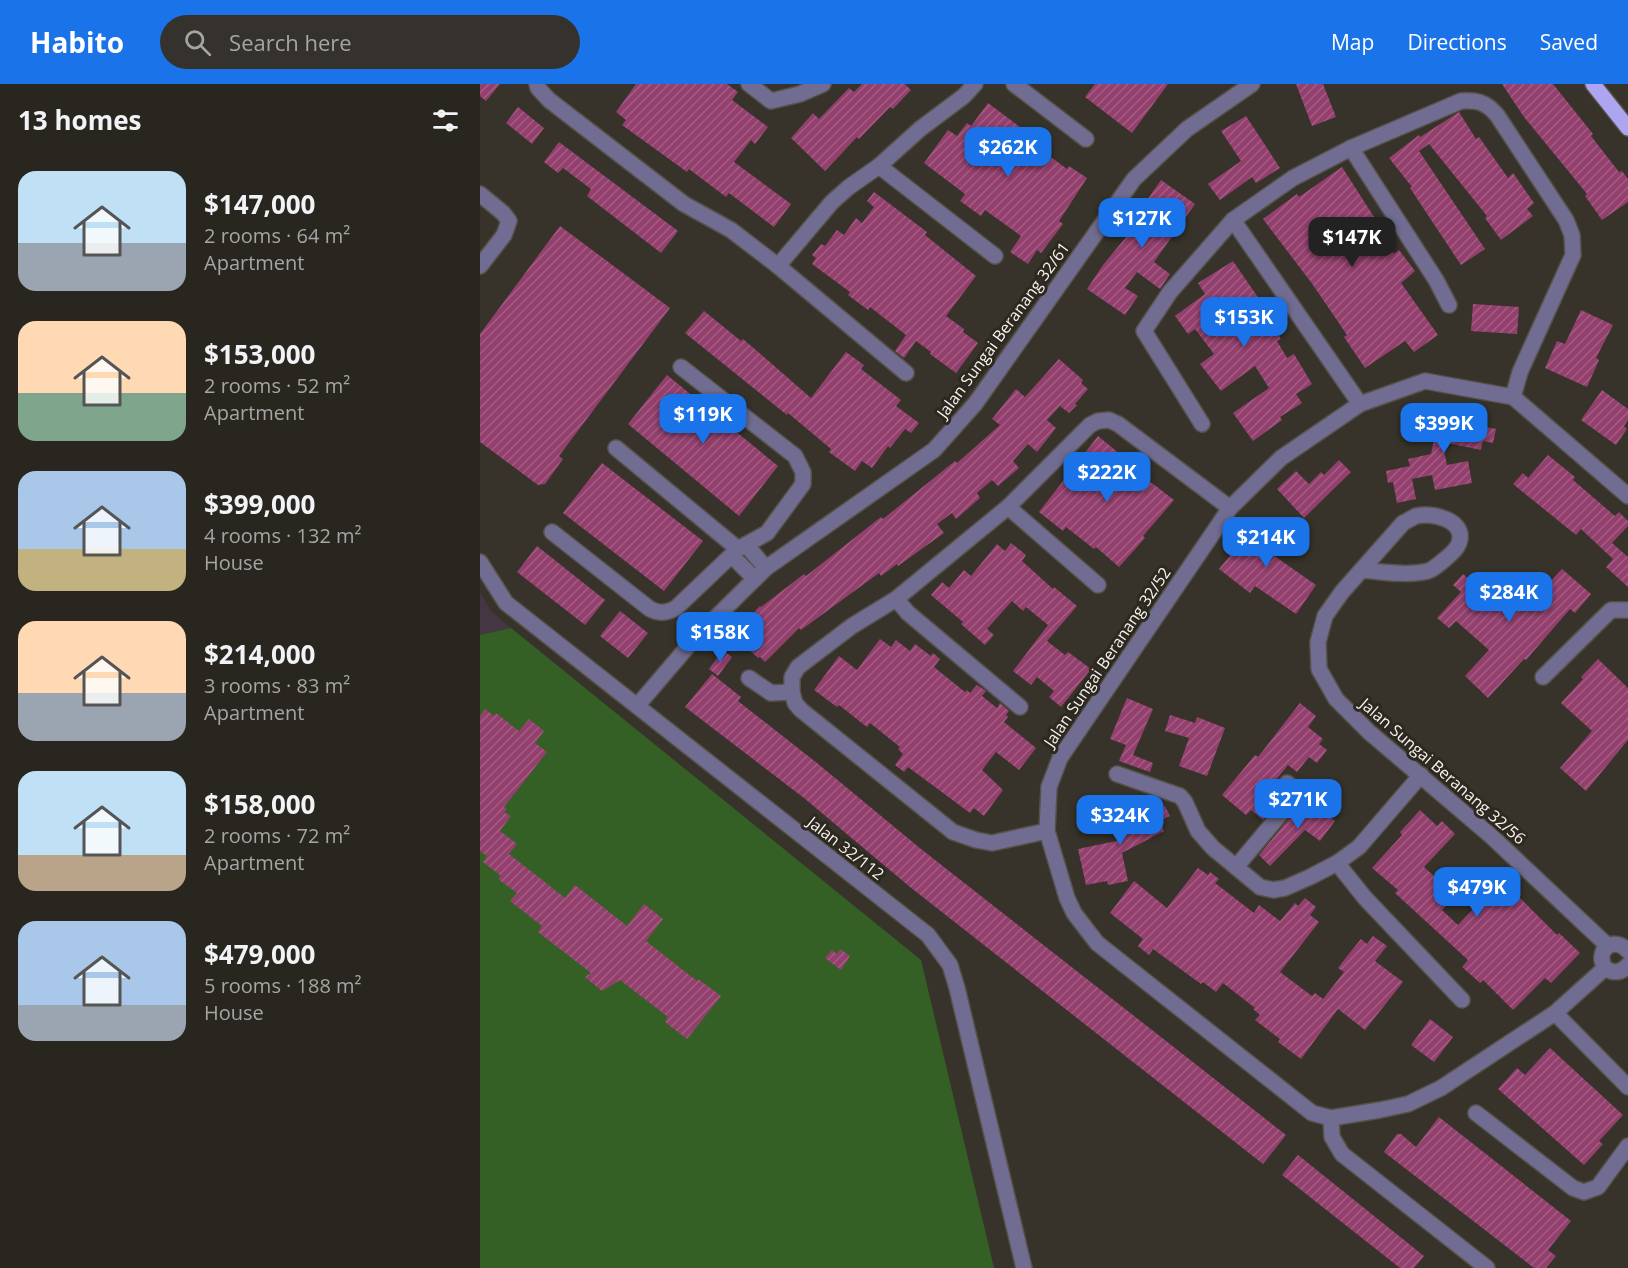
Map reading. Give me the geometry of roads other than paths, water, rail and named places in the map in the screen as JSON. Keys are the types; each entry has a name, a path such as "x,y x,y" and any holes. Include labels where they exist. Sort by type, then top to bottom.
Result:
{"main road":[{"path":"1593,84 1628,128"}],"street":[{"path":"537,84 549,100 634,168 684,204 731,230 778,266 906,373"},
{"path":"749,84 771,101 800,94 824,84"},
{"path":"778,266 832,202 879,166 920,129 964,96 975,84"},
{"path":"1014,84 1086,139"},
{"name":"Jalan Sungai Beranang 32/61","path":"637,706 696,637 766,568 934,450 975,404 1134,179 1187,129 1252,84"},
{"path":"1202,424 1144,331 1170,292 1233,220 1293,178 1351,148 1446,106 1461,101 1478,100 1497,115 1553,201 1572,235 1573,255 1520,372 1513,397 1628,496"},
{"path":"1351,148 1436,280 1449,305"},
{"path":"879,166 995,256"},
{"path":"480,194 509,221 504,235 480,267"},
{"path":"1233,220 1360,404"},
{"path":"552,532 650,609 659,613 669,612 676,608 738,550 767,532 803,484 803,472 795,456 681,367"},
{"name":"Jalan Sungai Beranang 32/52","path":"1331,1118 1312,1113 1097,943 1074,913 1067,898 1047,831 1049,788 1060,758 1230,508 1281,458 1360,404 1425,381 1513,397"},
{"path":"1047,831 992,843 953,832 801,710 795,703 792,692 792,677 798,667 852,626 896,599 1008,507 1082,431 1098,421 1109,420 1118,424 1230,508"},
{"path":"616,448 738,550 766,568"},
{"path":"1008,507 1098,585"},
{"name":"Jalan Sungai Beranang 32/56","path":"1363,570 1405,573 1430,571 1452,553 1459,544 1460,532 1453,523 1440,516 1415,517 1403,523 1342,592 1325,616 1318,642 1319,669 1336,699 1369,732 1491,836 1608,946"},
{"path":"738,550 755,579"},
{"name":"Jalan 32/112","path":"480,562 506,603 928,935 950,965 1024,1268"},
{"path":"896,599 908,613 1020,707"},
{"path":"1543,677 1611,610 1628,610"},
{"path":"749,678 771,693 792,692"},
{"path":"1117,774 1180,796 1198,831 1213,848 1260,887 1273,890 1285,888 1337,862 1359,847 1421,775"},
{"path":"1236,867 1294,798 1296,790 1287,783"},
{"path":"1337,862 1365,898 1462,1000"},
{"path":"1628,951 1617,944 1608,946 1602,954 1602,964 1609,971 1619,972 1628,964"},
{"path":"1487,1268 1342,1154 1332,1137 1331,1118 1408,1104 1441,1088 1555,1013 1605,968"},
{"path":"1555,1013 1628,1087"},
{"path":"1476,1113 1573,1188 1584,1192 1598,1187 1628,1146"}]}
